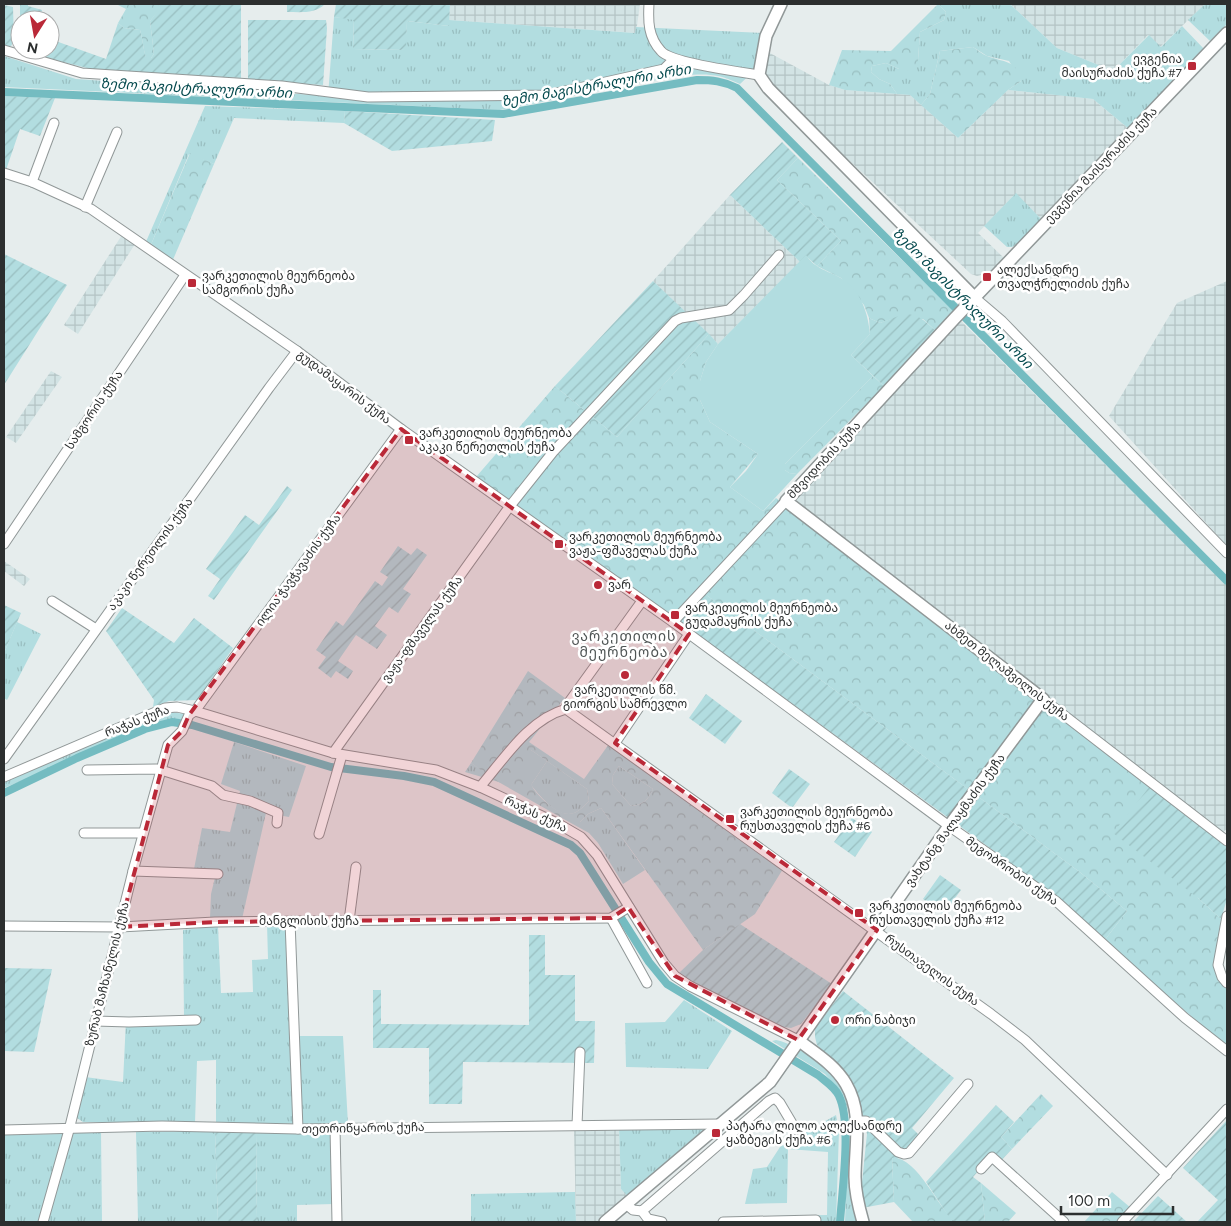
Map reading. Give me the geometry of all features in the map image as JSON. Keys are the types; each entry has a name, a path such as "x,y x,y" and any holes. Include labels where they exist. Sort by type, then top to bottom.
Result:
{"street":[{"path":"650,4 648,23 651,35 661,52 674,59 759,75 768,88 972,301 1002,321 1227,553"},
{"path":"759,75 766,36 781,4"},
{"name":"ევგენია მაისურაძის ქუჩა","path":"972,301 1227,33"},
{"path":"4,50 82,73 282,86 368,97 546,95 664,69 674,59"},
{"path":"32,182 54,123"},
{"path":"85,207 117,132"},
{"name":"გუდამაყარის ქუჩა","path":"4,173 32,182 85,207 297,351 401,429 689,634"},
{"name":"ვაჟა-ფშაველას ქუჩა","path":"319,834 339,764 338,754 510,506 552,452 675,321 681,318 728,310 744,295 779,255"},
{"name":"სამგორის ქუჩა","path":"4,544 185,275"},
{"name":"მშვიდობის ქუჩა","path":"673,622 972,301"},
{"name":"აკაკი წერეთლის ქუჩა","path":"5,756 297,351"},
{"name":"ილია ჭავჭავაძის ქუჩა","path":"182,732 192,713 401,429"},
{"name":"ახმეთ მელაშვილის ქუჩა","path":"786,501 1227,841"},
{"path":"52,601 96,629"},
{"path":"480,787 511,748 549,714 566,708 566,705 642,601"},
{"path":"614,743 689,634"},
{"name":"მეგობრობის ქუჩა","path":"689,634 949,826 1058,902 1185,1018 1227,1051"},
{"name":"ვახტანგ მალაყმაძის ქუჩა","path":"605,1222 770,1082 949,826 1043,699"},
{"name":"რაჭას ქუჩა","path":"4,777 165,708 176,707 338,754 436,770 480,787 557,823 581,836 597,855 626,908 675,976 796,1043 834,1069 845,1082 852,1097 857,1120 855,1178 856,1193 863,1222"},
{"name":"რუსთაველის ქუჩა","path":"566,708 877,930 1025,1040 1166,1175"},
{"name":"ზურაბ მაჩხანელის ქუჩა","path":"42,1222 69,1130 120,927 132,871 168,745 182,732"},
{"path":"87,770 161,770 212,786 223,795 250,801 278,813 277,823"},
{"path":"84,833 143,833"},
{"path":"348,921 356,867"},
{"path":"132,871 218,874"},
{"path":"626,908 613,917 647,982"},
{"path":"1227,916 1218,965 1222,977 1227,983"},
{"name":"მანგლისის ქუჩა","path":"4,926 120,927 215,922 613,917"},
{"path":"290,921 298,1129"},
{"path":"96,1021 196,1020"},
{"path":"577,1125 580,1052"},
{"path":"857,1120 866,1121 898,1152 909,1153 968,1084"},
{"path":"642,1212 769,1101 775,1098 780,1103 796,1130"},
{"path":"1122,1222 1227,1109"},
{"name":"თეთრიწყაროს ქუჩა","path":"4,1130 69,1130 86,1127 152,1126 298,1129 722,1124"},
{"path":"335,1128 337,1222"},
{"path":"981,1169 992,1157 1064,1222"},
{"path":"626,1204 633,1210 642,1212 648,1219 662,1222"},
{"path":"723,1222 816,1220"}],"highlighted area":[{"path":"401,429 689,634 615,743 877,930 798,1040 675,976 628,907 611,918 215,922 120,927 168,745 182,731 189,715"}],"shaded area":[{"path":"450,4 640,4 636,33 449,20"},
{"path":"1010,4 1205,4 1160,47 1148,35 1113,71 1057,48"},
{"path":"768,52 829,85 845,90 910,95 958,138 1008,90 1093,99 1129,129 1042,220 1015,194 978,233 1004,258 994,269 977,276 971,274 776,92 766,78 765,71"},
{"path":"730,195 800,262 718,344 653,281"},
{"path":"122,235 135,244 78,334 64,325"},
{"path":"1227,281 1227,546 1109,416 1177,303"},
{"path":"960,320 1227,586 1227,829 1223,832 796,502 798,496"},
{"path":"51,371 62,377 16,443 6,437"},
{"path":"4,561 30,579 24,586 4,571"},
{"path":"619,1127 621,1189 628,1197 597,1222 576,1222 574,1129"}],"green space":[{"path":"20,4 28,4 28,6 42,10 20,10"},
{"path":"116,4 158,4 160,9 150,21 154,54 151,58 146,58 140,30 124,28 118,23 126,9"},
{"path":"158,4 241,4 241,78 91,69 55,60 60,60 60,43 106,59 118,23 124,28 140,30 146,57 151,58 154,54 150,21 159,9"},
{"path":"287,4 325,4 308,12 287,12"},
{"path":"336,4 450,4 449,26 407,21 406,50 353,49 354,20 334,17"},
{"path":"938,4 1010,4 1057,48 1113,71 1149,35 1161,47 1182,26 1204,49 1129,129 1093,99 1008,90 1021,81 1009,61 987,56 973,47 940,51 930,94 921,105 910,95 897,94 890,84 879,79 871,72 872,66 886,63 899,69 918,60 920,32 944,20 946,12"},
{"path":"938,4 946,12 944,20 920,32 918,60 915,71 899,69 886,63 872,66 871,72 879,79 890,84 897,94 845,90 829,85 842,50 891,51"},
{"path":"1205,4 1227,4 1227,24 1210,41 1188,20"},
{"path":"4,5 13,7 13,10 10,10 10,46 4,46"},
{"path":"334,17 354,19 353,49 405,50 407,21 449,26 449,20 635,33 636,27 763,33 755,59 756,69 740,84 712,75 683,75 500,110 4,87 4,56 10,58 10,60 17,60 76,79 328,96"},
{"path":"248,20 326,20 323,85 248,80"},
{"path":"973,47 985,55 1013,65 1021,81 1008,90 958,138 921,105 930,94 940,51"},
{"path":"4,96 55,98 40,136 20,129 6,170 4,170"},
{"path":"205,106 345,111 344,123 234,118 214,164 189,154 150,247 145,244"},
{"path":"345,111 495,120 492,141 392,151 344,123"},
{"path":"782,142 798,158 777,180 841,241 817,266 806,256 800,262 730,195"},
{"path":"190,153 214,164 172,262 150,247"},
{"path":"798,158 954,311 936,331 923,319 892,319 880,323 869,318 864,305 841,278 817,266 841,241 777,180"},
{"path":"1016,193 1042,220 1017,244 1007,247 984,226"},
{"path":"4,254 67,285 4,385"},
{"path":"806,255 816,265 846,282 862,301 870,334 851,355 873,376 785,464 785,470 789,473 797,474 763,511 730,487 746,471 758,454 710,422 700,400 700,381 706,362 718,344"},
{"path":"653,281 709,334 617,437 555,386"},
{"path":"904,314 918,317 936,331 884,386 851,355 870,334 869,318 880,323"},
{"path":"709,334 718,344 706,362 700,381 700,400 710,422 758,454 730,487 763,511 776,498 1150,786 1198,898 1221,919 1214,968 1227,989 1227,1047 1104,941 1127,911 1081,873 705,594 680,622 476,477 555,386 617,437"},
{"path":"873,376 884,386 797,474 789,473 785,470 785,464"},
{"path":"287,486 292,490 214,600 208,596 220,579 206,569 245,515 259,525"},
{"path":"398,546 411,555 417,548 427,555 403,589 411,594 398,613 389,607 375,626 387,635 377,649 356,635 338,661 353,671 348,679 336,671 331,678 318,668 326,657 316,650 336,621 343,626 375,581 382,586 388,577 380,572"},
{"path":"705,594 1081,873 1127,911 1104,941 1061,900 680,622"},
{"path":"4,605 21,613 4,653"},
{"path":"122,608 174,643 194,618 233,648 197,700 169,701 153,707 154,700 106,631"},
{"path":"17,622 41,634 7,700 4,698 4,653"},
{"path":"528,671 565,698 529,742 584,779 609,744 783,869 755,914 703,950 601,808 588,814 580,822 569,822 495,780 471,763","holes":["531,750 587,789 589,801 578,811 570,814 554,808 543,800 531,783","619,766 653,789 642,803 631,806 612,784 613,775"]},
{"path":"706,694 742,721 725,744 689,718"},
{"path":"169,712 186,714 183,719 159,722 136,730 4,788 4,781"},
{"path":"234,742 306,766 289,817 266,813 242,919 210,918 211,894 217,869 194,869 202,828 230,832 240,791 221,784"},
{"path":"531,750 547,761 531,785 516,774"},
{"path":"547,761 587,789 589,801 578,811 569,814 558,811 548,804 531,785"},
{"path":"471,763 502,783 465,772"},
{"path":"619,766 653,789 642,803 631,806 612,784 613,775"},
{"path":"789,769 810,784 792,808 772,793"},
{"path":"1150,786 1227,846 1227,899 1221,919 1198,898 1113,833"},
{"path":"601,808 645,870 623,884 598,843 589,833 569,822 580,822 588,814"},
{"path":"852,818 872,832 855,857 834,842"},
{"path":"940,875 961,890 943,914 923,899"},
{"path":"267,924 294,925 298,1036 343,1036 348,1124 216,1123 216,1060 197,1061 195,1123 83,1122 77,1118 76,1106 85,1077 123,1082 126,1020 184,1017 183,930 218,926 221,993 253,992 252,960 268,959"},
{"path":"740,924 832,984 801,1024 791,1028 783,1027 678,974 703,950"},
{"path":"529,935 545,935 545,975 575,975 575,1021 595,1021 594,1063 463,1062 462,1104 429,1104 429,1048 373,1048 373,990 381,990 381,1024 529,1025"},
{"path":"4,968 52,969 34,1052 4,1051"},
{"path":"843,991 954,1078 912,1128 920,1136 900,1158 892,1158 894,1202 862,1208 861,1192 867,1134 857,1093 848,1076 817,1045 815,1037 815,1028"},
{"path":"684,1000 732,1031 708,1069 626,1067 625,1023 665,1022"},
{"path":"776,1040 796,1048 817,1062 836,1080 848,1098 851,1114 858,1222 845,1222 849,1114 843,1095 825,1074 772,1041"},
{"path":"1041,1094 1053,1106 1012,1149 1001,1137"},
{"path":"996,1105 1014,1122 1001,1137 1012,1149 997,1165 990,1158 973,1177 981,1183 985,1222 956,1222 949,1217 926,1182"},
{"path":"836,1115 839,1130 836,1222 772,1222 772,1216 827,1215 828,1152 788,1149 787,1203 745,1204 753,1169 767,1167 780,1147"},
{"path":"1227,1120 1227,1222 1197,1222 1218,1200 1183,1168"},
{"path":"619,1127 702,1128 704,1133 628,1197 621,1189"},
{"path":"215,1131 218,1222 138,1222 136,1132"},
{"path":"215,1131 256,1132 257,1222 218,1222"},
{"path":"333,1131 334,1204 297,1205 297,1222 257,1222 256,1132"},
{"path":"71,1132 101,1132 102,1222 45,1222"},
{"path":"63,1134 39,1222 4,1222 4,1135"},
{"path":"892,1157 902,1160 919,1174 941,1206 956,1222 913,1222 894,1202"},
{"path":"981,1183 1016,1213 1008,1222 985,1222"},
{"path":"575,1192 576,1222 471,1222 471,1194"},
{"path":"1112,1192 1131,1208 1118,1222 1084,1222"},
{"path":"1158,1196 1187,1222 1133,1222"}],"waterway":[{"name":"ზემო მაგისტრალური არხი","path":"4,92 503,114 697,80 717,81 727,84 737,88 1227,581"},
{"path":"4,793 77,758 145,729 172,722 192,725 331,767 404,776 434,782 571,845 580,853 649,962 667,984 818,1075 830,1084 837,1093 843,1108 846,1140 840,1222"}],"place":[{"name":"ევგენია მაისურაძის ქუჩა #7","path":"1192,66"},
{"name":"ალექსანდრე თვალჭრელიძის ქუჩა","path":"987,277"},
{"name":"ვარკეთილის მეურნეობა სამგორის ქუჩა","path":"192,283"},
{"name":"ვარკეთილის მეურნეობა აკაკი წერეთლის ქუჩა","path":"409,440"},
{"name":"ვარკეთილის მეურნეობა ვაჟა-ფშაველას ქუჩა","path":"559,544"},
{"name":"ვარ","path":"598,585"},
{"name":"ვარკეთილის მეურნეობა გუდამაყრის ქუჩა","path":"675,615"},
{"name":"ვარკეთილის წმ. გიორგის სამრევლო","path":"625,675"},
{"name":"ვარკეთილის მეურნეობა რუსთაველის ქუჩა #6","path":"730,819"},
{"name":"ვარკეთილის მეურნეობა რუსთაველის ქუჩა #12","path":"859,913"},
{"name":"ორი ნაბიჯი","path":"835,1020"},
{"name":"პატარა ლილო ალექსანდრე ყაზბეგის ქუჩა #6","path":"716,1133"}],"district":[{"name":"ვარკეთილის მეურნეობა","path":"624,644"}]}
